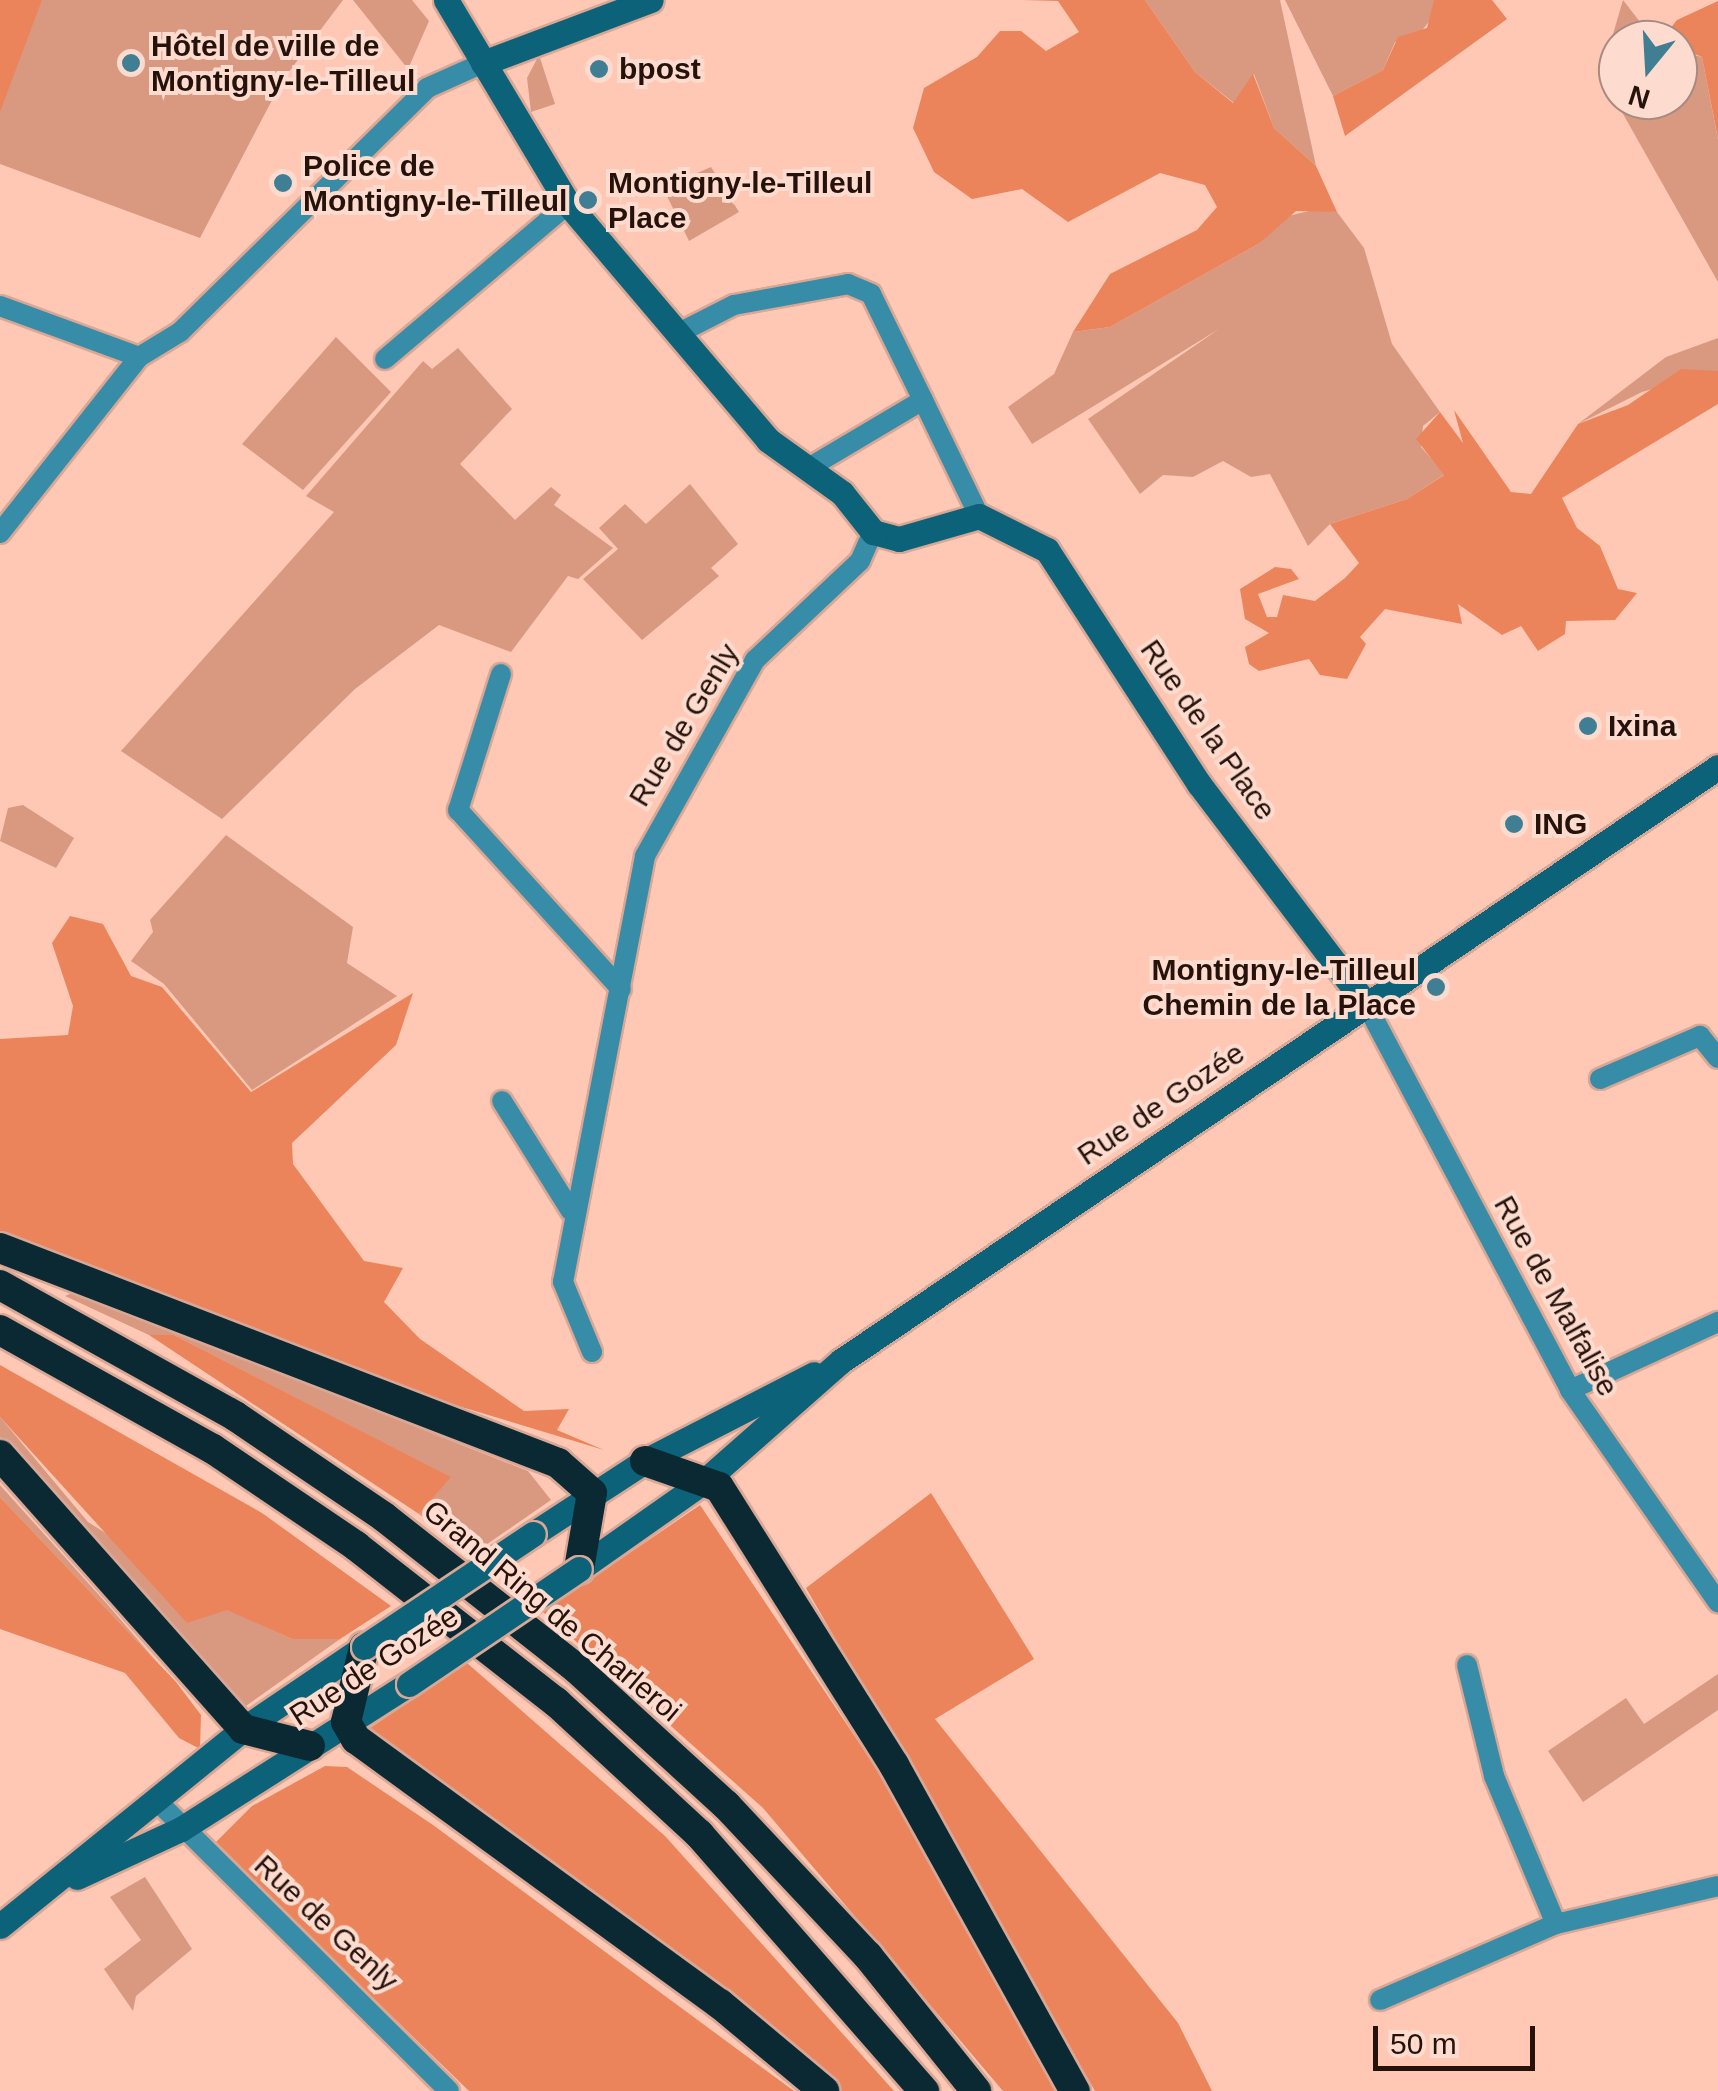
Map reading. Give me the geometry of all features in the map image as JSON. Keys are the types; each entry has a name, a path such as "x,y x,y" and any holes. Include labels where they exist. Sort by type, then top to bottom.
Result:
{"highway":[{"path":"0,1248 558,1464 592,1493 579,1569"},
{"name":"Grand Ring de Charleroi","path":"0,1285 235,1416 384,1518 578,1669 765,1846 976,2091"},
{"path":"0,1330 229,1460 556,1702 699,1834 924,2091"},
{"path":"0,1455 243,1729 310,1746"},
{"path":"644,1461 707,1479 884,1748 1074,2091"},
{"path":"364,1647 346,1722 371,1751 720,2004 824,2091"}],"main road":[{"path":"446,0 568,204 768,440 810,467 873,532 898,539 979,516"},
{"path":"483,63 651,0"},
{"name":"Rue de la Place","path":"979,516 1046,550 1200,784 1366,1004"},
{"name":"Rue de Gozée","path":"64,1882 181,1829 409,1684 707,1479 841,1361 1718,766"},
{"name":"Rue de Gozée","path":"0,1926 64,1882 243,1729 592,1493 644,1461 841,1361"}],"street":[{"path":"0,533 139,358 180,332 427,88 483,63"},
{"path":"385,359 568,204"},
{"path":"677,334 734,304 861,286 923,400 979,516"},
{"path":"0,306 139,358"},
{"path":"810,467 923,400"},
{"name":"Rue de Genly","path":"592,1352 563,1282 571,1211 659,823 756,660 860,562 873,532"},
{"path":"501,674 458,810 621,989"},
{"name":"Rue de Malfalise","path":"1366,1004 1570,1390 1718,1602"},
{"path":"1600,1079 1700,1036 1718,1058"},
{"path":"502,1101 571,1211"},
{"path":"1570,1390 1718,1322"},
{"path":"1467,1665 1494,1776 1556,1924"},
{"name":"Rue de Genly","path":"158,1802 181,1829 450,2091"},
{"path":"1380,2000 1556,1924 1718,1886"}],"shaded area":[{"path":"0,0 42,0 0,112"},
{"path":"16,0 343,0 282,81 200,238 0,164 0,54"},
{"path":"353,0 412,0 429,21 408,69"},
{"path":"1023,0 1145,0 1195,72 1233,103 1253,74 1274,128 1316,166 1337,212 1296,211 1260,243 1110,327 1073,332 1110,274 1197,230 1217,207 1205,185 1160,173 1068,222 1022,189 972,199 934,172 913,128 924,88 977,57 1000,31 1021,31 1046,51 1079,32 1058,1"},
{"path":"1145,0 1280,0 1316,166 1274,128 1254,74 1234,103 1195,72"},
{"path":"1285,0 1434,0 1435,14 1420,33 1395,42 1383,70 1333,96"},
{"path":"1434,0 1492,0 1507,19 1345,136 1333,96 1383,70 1398,37 1427,28"},
{"path":"1623,0 1638,20 1617,20"},
{"path":"1718,1 1718,139 1702,57 1698,55 1698,20 1677,20"},
{"path":"539,55 555,104 531,112 527,78"},
{"path":"1698,56 1702,57 1718,140 1718,282 1626,120 1698,120"},
{"path":"711,167 739,212 689,241 663,188"},
{"path":"1313,210 1337,212 1364,248 1392,344 1440,412 1423,426 1421,447 1445,474 1407,499 1330,524 1308,546 1270,474 1251,477 1223,461 1193,477 1163,475 1140,494 1088,419 1219,329 1032,444 1008,407 1054,374 1073,332 1110,327 1260,243 1284,217"},
{"path":"336,337 391,392 303,490 242,444"},
{"path":"1718,338 1718,371 1642,392 1578,424 1666,357"},
{"path":"458,348 512,409 460,464 515,520 551,487 561,495 554,505 613,548 578,579 568,576 511,652 439,625 355,689 222,819 121,751 334,512 306,496 423,361 432,369"},
{"path":"1681,369 1718,371 1718,404 1562,498 1577,528 1600,546 1618,589 1637,593 1615,620 1566,621 1565,634 1538,651 1521,626 1502,635 1458,604 1462,624 1385,609 1360,637 1366,644 1347,679 1320,675 1309,659 1259,671 1249,664 1245,647 1269,633 1245,619 1240,589 1275,567 1291,569 1299,579 1258,594 1267,617 1277,617 1283,595 1315,601 1345,578 1359,563 1330,524 1407,499 1444,475 1416,439 1440,412 1463,443 1454,410 1511,492 1531,494 1578,424 1628,405"},
{"path":"690,484 738,544 711,568 719,576 642,640 583,579 618,549 599,528 625,504 646,524"},
{"path":"23,805 74,838 56,868 0,841 8,808"},
{"path":"226,835 353,927 347,963 397,996 252,1090 164,984 131,961 153,932 150,920"},
{"path":"70,916 103,924 131,976 162,987 251,1092 413,993 396,1045 292,1143 293,1164 364,1261 403,1268 384,1302 420,1339 524,1411 569,1409 557,1430 604,1450 455,1405 0,1231 0,1039 68,1035 73,1006 52,943"},
{"path":"74,1292 528,1471 551,1500 470,1556 419,1514 450,1477 174,1335 149,1335 65,1296"},
{"path":"149,1335 174,1335 451,1477 419,1514"},
{"path":"0,1365 262,1513 391,1606 340,1639 292,1639 227,1610 187,1623 0,1417"},
{"path":"0,1417 88,1522 227,1609 292,1639 340,1639 246,1706 0,1437"},
{"path":"0,1485 108,1605 156,1661 0,1497"},
{"path":"931,1493 1034,1659 935,1719 1178,2023 1212,2091 1095,2091 806,1588"},
{"path":"0,1497 176,1682 201,1715 200,1749 179,1738 125,1673 0,1629"},
{"path":"700,1505 874,1765 1058,2091 1003,2091 763,1808 543,1612"},
{"path":"467,1663 665,1836 894,2091 840,2091 367,1730"},
{"path":"1718,1674 1718,1710 1583,1802 1548,1751 1626,1698 1644,1724"},
{"path":"325,1766 347,1767 433,1825 794,2091 469,2091 214,1844 252,1806"},
{"path":"145,1877 192,1949 136,1996 133,2011 104,1969 141,1940 110,1897"}],"place":[{"name":"Hôtel de ville de Montigny-le-Tilleul","path":"131,63"},
{"name":"bpost","path":"599,69"},
{"name":"Police de Montigny-le-Tilleul","path":"283,183"},
{"name":"Montigny-le-Tilleul Place","path":"588,200"},
{"name":"Ixina","path":"1588,726"},
{"name":"ING","path":"1514,824"},
{"name":"Montigny-le-Tilleul Chemin de la Place","path":"1436,987"}]}
